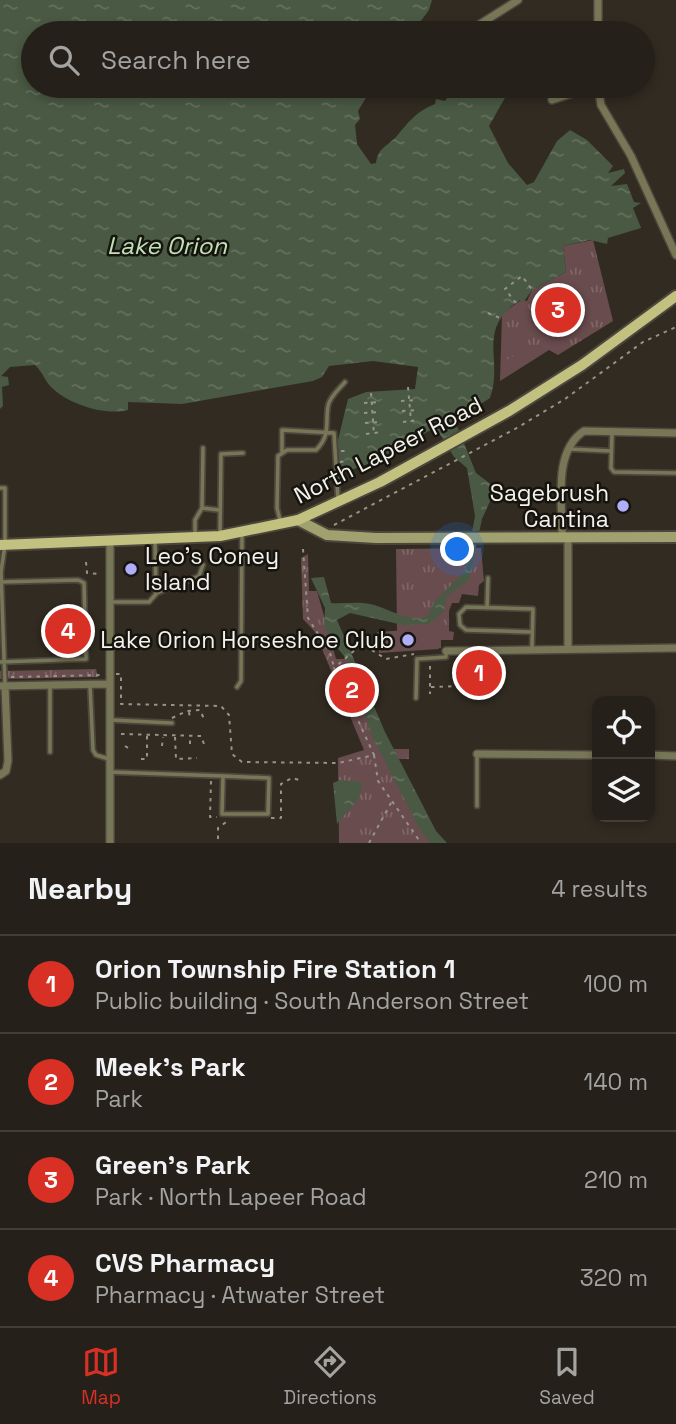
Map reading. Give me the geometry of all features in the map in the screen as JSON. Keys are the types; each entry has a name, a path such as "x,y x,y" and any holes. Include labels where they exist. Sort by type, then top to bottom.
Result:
{"main road":[{"name":"North Lapeer Road","path":"2,545 220,536 281,526 298,520 469,434 582,365 676,296"}],"street":[{"path":"486,21 518,0"},
{"path":"598,0 598,21"},
{"path":"552,100 558,98"},
{"path":"600,98 601,106 631,156 676,255"},
{"path":"568,649 563,462 567,449 584,431 676,433"},
{"path":"298,520 327,535 335,536 676,537"},
{"path":"110,541 110,843"},
{"path":"446,651 676,648"},
{"path":"0,775 6,771 8,761 2,686 109,684"},
{"path":"477,754 592,755"},
{"path":"655,755 676,755"}],"lane":[{"path":"282,452 316,450 328,433 328,403 345,382"},
{"path":"281,526 277,508 278,456 282,452 282,430 334,433 338,502"},
{"path":"612,432 611,468 614,472 676,473"},
{"path":"195,537 195,520 202,508 203,448"},
{"path":"567,449 611,451"},
{"path":"220,536 221,454 243,453"},
{"path":"0,488 5,488 1,582 2,686"},
{"path":"202,508 219,510"},
{"path":"237,687 241,681 242,533"},
{"path":"155,539 156,593"},
{"path":"110,602 149,602 156,593 199,576 203,565"},
{"path":"486,608 488,578"},
{"path":"1,582 78,580 84,583 86,591 86,659 2,662"},
{"path":"532,632 466,630 460,625 459,614 463,608 533,609 532,650"},
{"path":"416,698 416,659 446,657 446,651"},
{"path":"50,685 50,752"},
{"path":"90,685 93,750 100,758 110,760"},
{"path":"109,720 172,723"},
{"path":"477,754 477,806"},
{"path":"110,772 223,776 269,778 268,814 222,814 223,776"}],"path":[{"path":"516,303 505,289 522,276 533,291"},
{"path":"488,313 500,318"},
{"path":"335,536 334,524 565,399 643,342 676,327"},
{"path":"408,387 411,421"},
{"path":"371,393 374,434"},
{"path":"401,401 417,400"},
{"path":"364,403 380,402"},
{"path":"402,411 418,410"},
{"path":"364,414 380,412"},
{"path":"403,422 419,420"},
{"path":"365,423 381,422"},
{"path":"366,434 382,432"},
{"path":"340,451 347,451"},
{"path":"303,549 308,618 330,653 374,755 378,781 393,799 405,824 421,843"},
{"path":"86,562 87,573 100,574"},
{"path":"335,667 362,644 386,659 414,654"},
{"path":"427,658 430,694"},
{"path":"117,674 121,674 121,704 216,704 226,710 230,720 232,754 242,762 338,763 374,755"},
{"path":"11,677 100,675"},
{"path":"430,687 463,687"},
{"path":"197,758 183,759 174,756 172,717 185,712 203,711 204,719"},
{"path":"185,712 190,712 190,719"},
{"path":"121,734 197,735 203,738 204,744"},
{"path":"141,760 146,760 147,735"},
{"path":"162,746 163,736"},
{"path":"190,736 190,744"},
{"path":"125,746 130,749"},
{"path":"141,750 147,752 150,758"},
{"path":"216,778 211,781 210,817 233,817 218,828 218,839"},
{"path":"269,818 281,818 281,784 292,778 303,781"},
{"path":"369,843 393,799"}],"green space":[{"path":"593,240 613,321 558,355 549,350 500,381 502,314 521,300 527,301 532,290 566,272 563,246"},
{"path":"529,347 536,358 513,372 506,360"},
{"path":"481,548 484,581 479,585 478,596 462,594 459,603 452,603 449,611 449,631 454,632 453,640 441,640 441,648 379,651 397,632 396,549"},
{"path":"308,554 309,591 317,591 336,659 352,659 385,749 409,749 409,759 397,759 425,822 444,843 339,843 338,758 364,750 315,632 303,619 301,558"},
{"name":"Lake Orion Horseshoe Club","path":"438,628 439,649 379,653 377,632"},
{"path":"96,669 98,677 0,679 0,671"}],"water":[{"name":"Lake Orion","path":"0,0 432,0 421,21 21,21 21,98 366,98 358,111 360,119 355,125 357,144 371,164 376,163 381,151 413,118 435,104 436,99 445,101 447,98 505,98 489,126 508,163 527,185 534,182 557,141 570,130 587,140 613,166 608,173 624,169 625,173 611,186 627,184 634,202 641,203 633,208 641,228 608,238 607,244 590,240 563,246 566,272 532,290 523,303 520,300 506,311 498,322 494,334 494,370 490,398 455,421 476,473 496,488 482,519 469,580 447,596 443,613 428,624 403,625 350,613 337,620 385,732 436,831 447,843 430,843 419,828 372,736 348,661 331,640 324,625 325,608 311,578 324,577 331,603 365,603 406,617 421,618 428,616 434,602 465,571 475,516 467,468 454,457 438,431 429,431 373,462 338,475 337,444 348,399 366,392 415,389 418,367 373,361 329,366 322,377 313,381 182,404 128,402 128,410 109,411 87,407 67,399 51,387 35,365 10,367 1,376 8,377 9,385 2,387 3,406 0,409"},
{"path":"340,780 361,782 361,788 358,800 337,824 333,783"}],"place":[{"name":"Green's Park","path":"558,310"},
{"name":"Sagebrush Cantina","path":"623,506"},
{"name":"Leo's Coney Island","path":"131,569"},
{"name":"CVS Pharmacy","path":"68,631"},
{"name":"Lake Orion Horseshoe Club","path":"408,640"},
{"name":"Orion Township Fire Station 1","path":"479,673"},
{"name":"Meek's Park","path":"352,690"}]}
